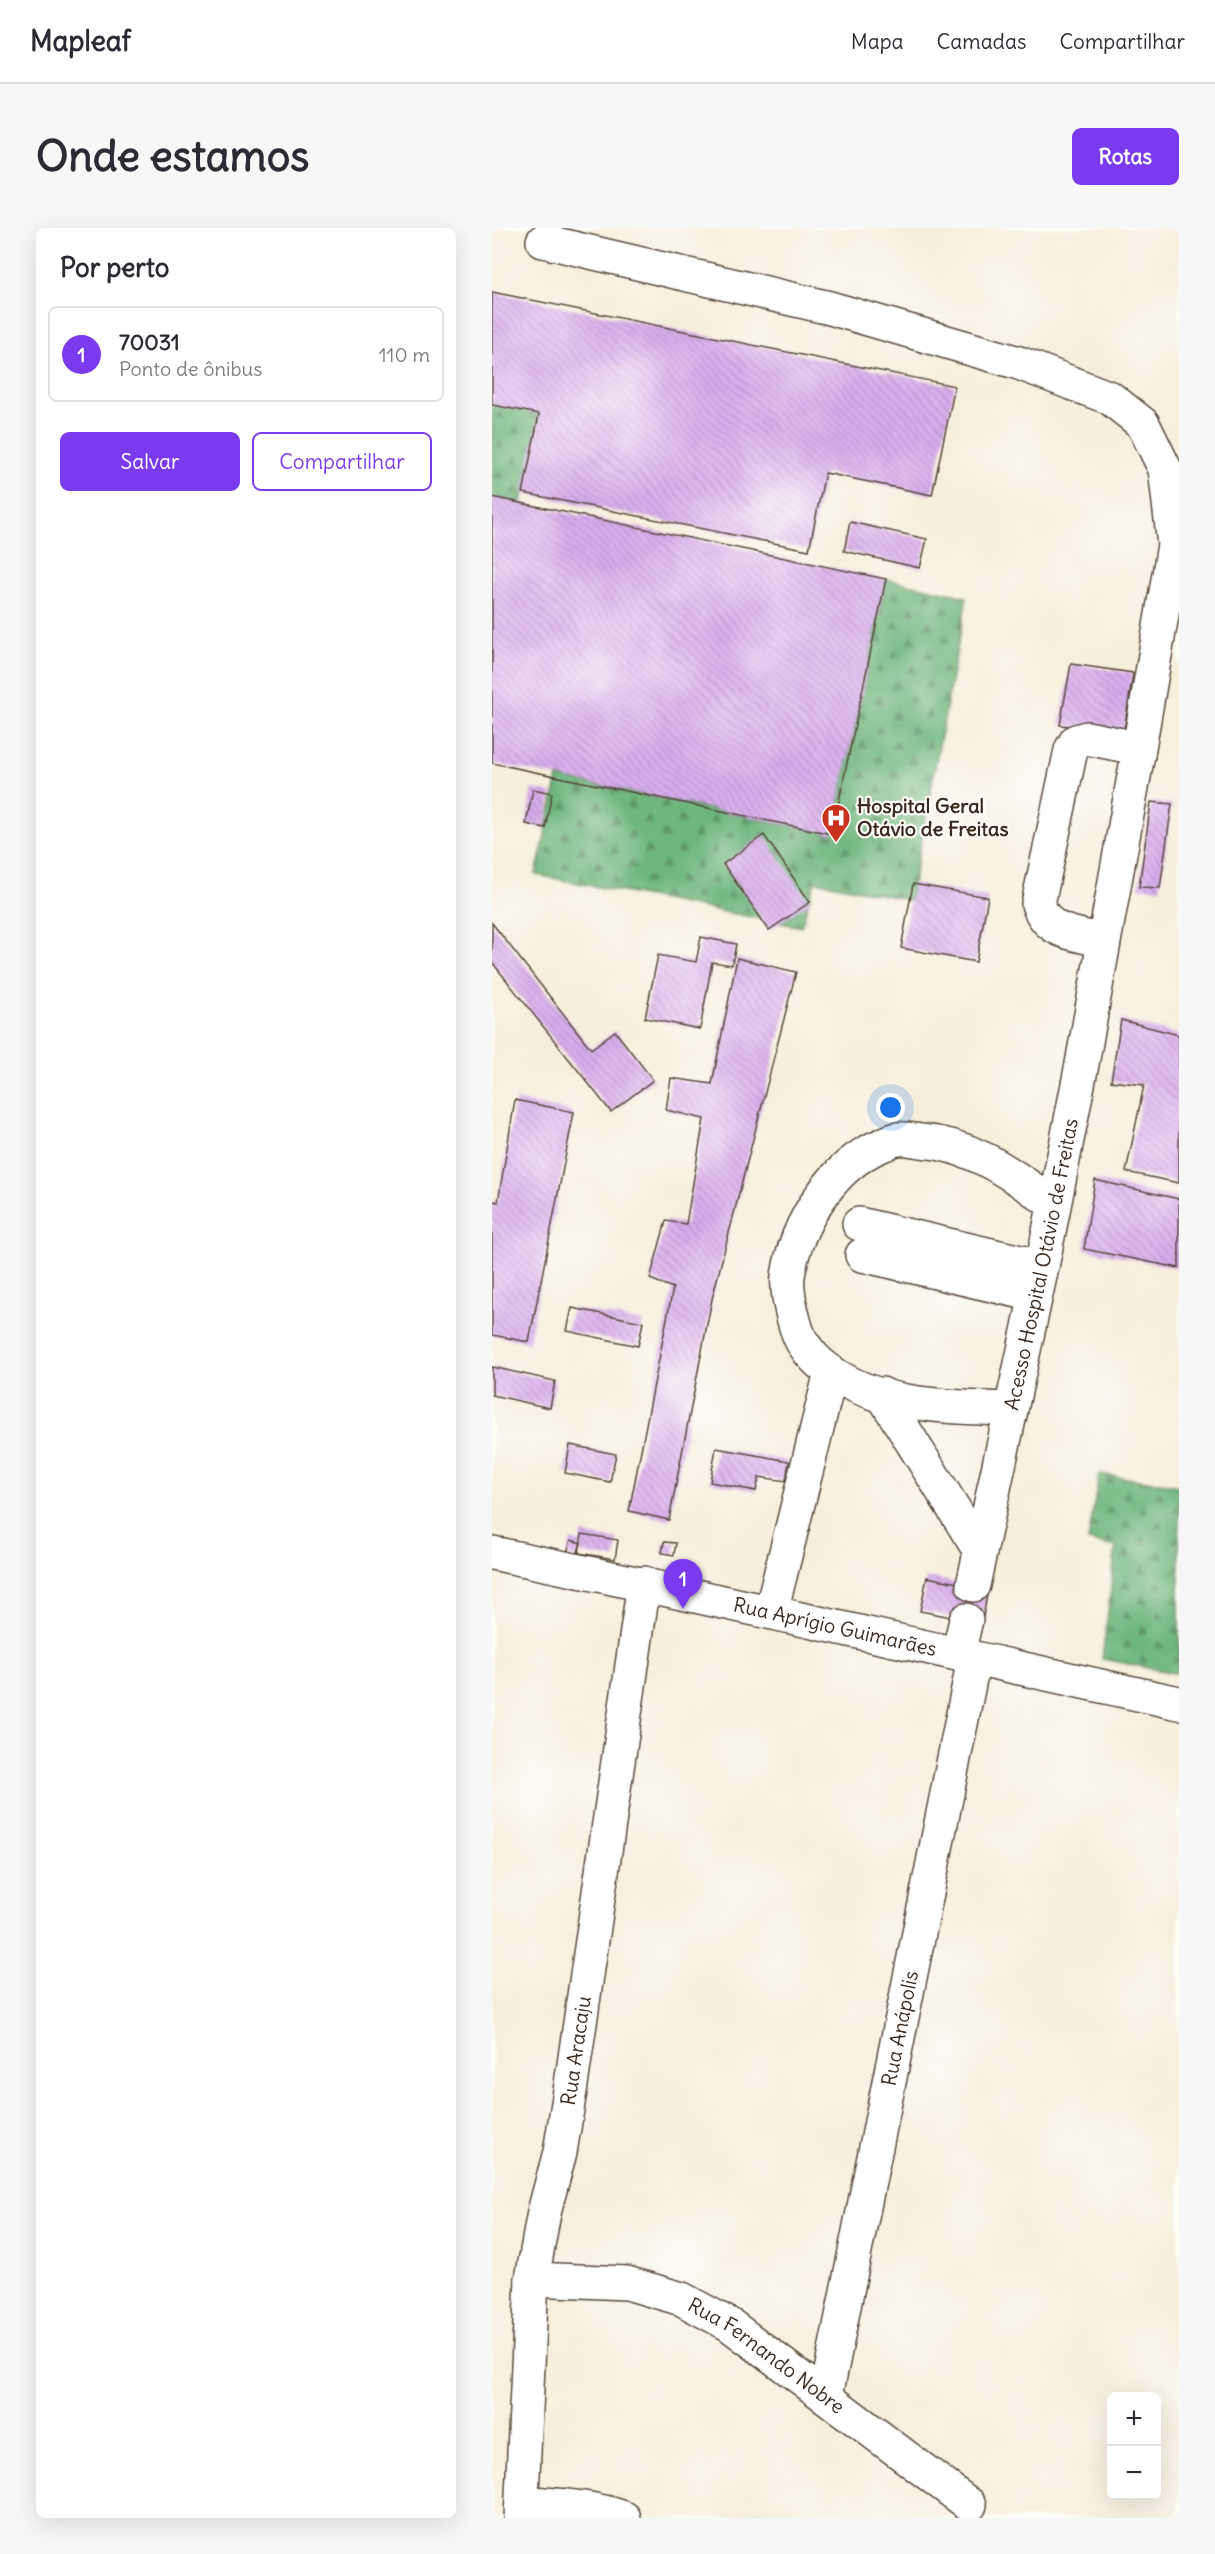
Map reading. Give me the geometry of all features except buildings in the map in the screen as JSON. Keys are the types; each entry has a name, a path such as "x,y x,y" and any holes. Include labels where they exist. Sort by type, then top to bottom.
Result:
{"street":[{"name":"Acesso Hospital Otávio de Freitas","path":"543,241 830,308 1019,363 1110,398 1143,424 1165,470 1174,545 1082,1064 973,1585"},
{"path":"1104,940 1053,928 1042,917 1038,904 1071,750 1076,741 1087,738 1127,746 1138,754"},
{"path":"1010,1409 941,1406 882,1394 859,1388 831,1372 803,1345 792,1311 788,1278 797,1240 821,1197 842,1172 866,1152 898,1139 947,1143 1000,1167 1054,1204"},
{"path":"860,1240 1038,1281"},
{"path":"771,1612 831,1372"},
{"path":"882,1394 980,1551"},
{"name":"Rua Aprígio Guimarães","path":"492,1553 644,1583 771,1612 965,1642 1179,1703"},
{"name":"Rua Aracaju","path":"521,2510 532,2279 544,2212 560,2152 571,2085 644,1583"},
{"name":"Rua Anápolis","path":"826,2397 965,1642"},
{"name":"Rua Fernando Nobre","path":"532,2279 627,2283 682,2299 730,2325 970,2505"},
{"path":"521,2510 589,2509 624,2518"}],"green space":[{"path":"492,405 539,414 522,503 492,497"},
{"path":"886,579 967,597 910,900 815,881 801,927 536,875 558,777 832,834"},
{"path":"1099,1474 1179,1486 1179,1674 1102,1659 1116,1547 1088,1541"}],"place":[{"name":"Hospital Geral Otávio de Freitas","path":"836,844"},
{"name":"70031","path":"683,1609"}]}
